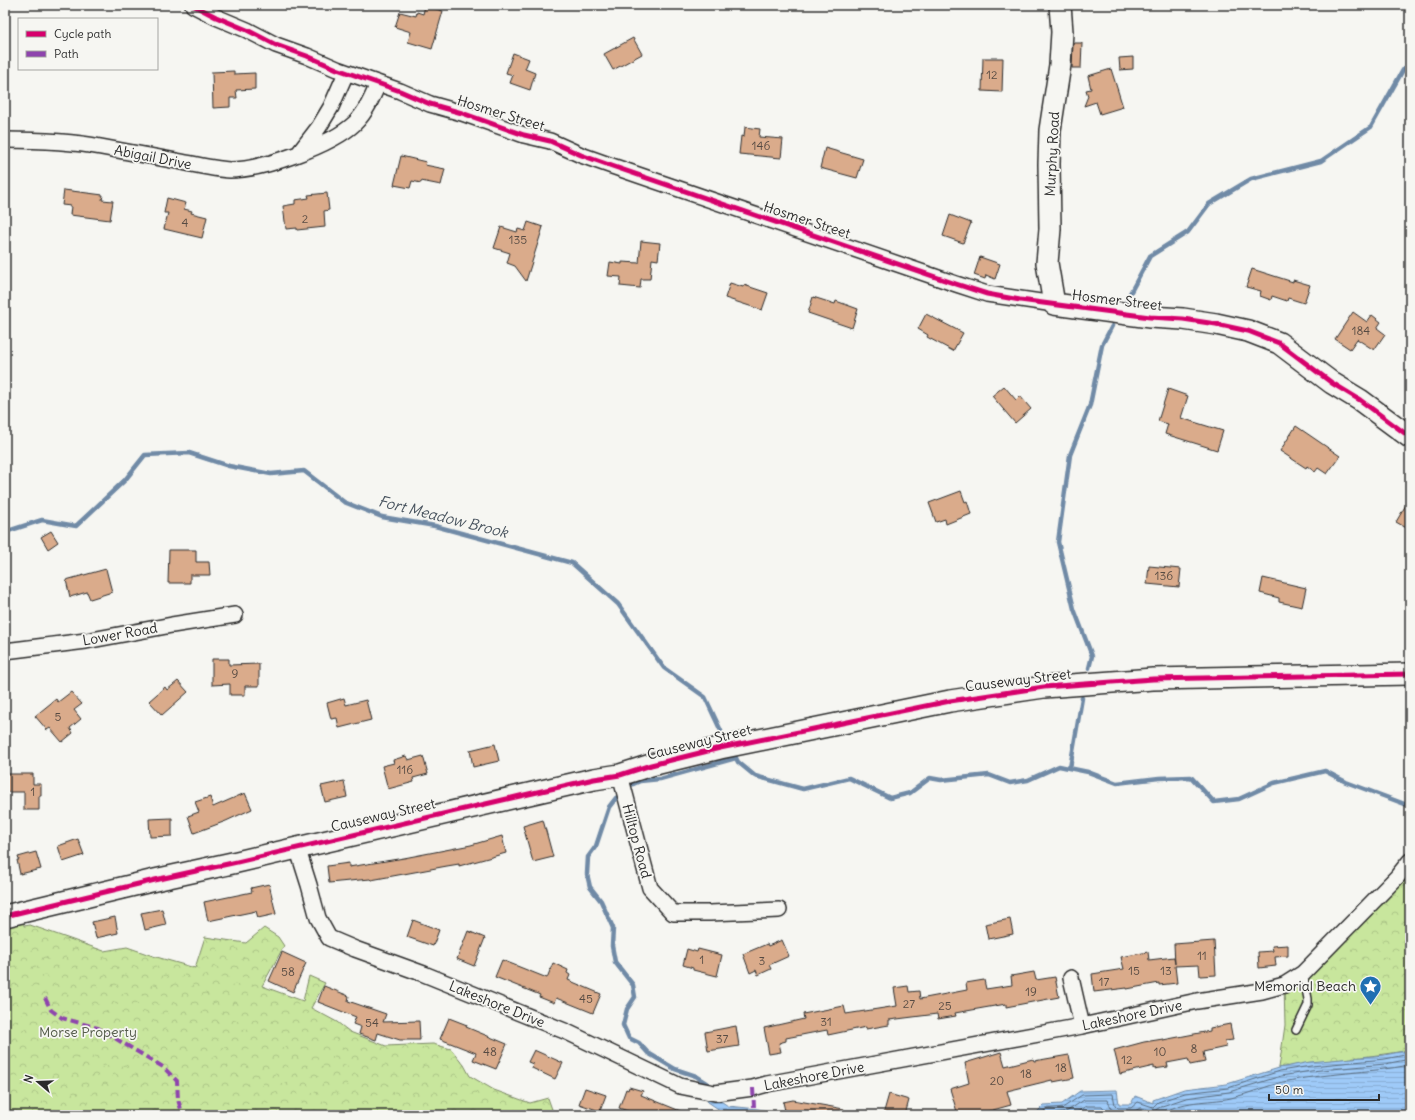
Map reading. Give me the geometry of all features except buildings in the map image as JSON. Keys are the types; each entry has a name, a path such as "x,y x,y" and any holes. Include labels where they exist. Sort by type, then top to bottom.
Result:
{"street":[{"name":"Hosmer Street","path":"193,5 216,18 247,30 276,45 430,104 462,113 524,135 550,141 606,164 987,294 1150,317 1183,319 1248,331 1279,344 1332,383 1360,400 1410,437"},
{"name":"Murphy Road","path":"1054,304 1047,263 1050,230 1050,130 1060,65 1062,39 1060,5"},
{"path":"299,153 319,127 331,107 346,73"},
{"name":"Abigail Drive","path":"5,140 68,142 100,146 230,170 263,165 320,145 338,136 355,122 369,105 378,84"},
{"name":"Lower Road","path":"5,651 86,640 235,615"},
{"name":"Causeway Street","path":"5,916 527,794 594,779 620,775 651,765 727,746 950,701 1044,687 1153,679 1410,674"},
{"name":"Hilltop Road","path":"620,775 650,888 673,913 779,910"},
{"name":"Lakeshore Drive","path":"297,848 310,885 318,918 329,938 355,950 452,985 567,1032 680,1086 715,1093 753,1088 767,1084 1082,1026 1197,1001 1262,991 1284,985 1303,972 1364,910 1382,894 1410,861"},
{"path":"1071,978 1082,1026"}],"lane":[{"path":"1296,1030 1308,1006 1303,972"}],"green space":[{"path":"1410,861 1410,1050 1279,1068 1285,1025 1284,985"},
{"name":"Morse Property","path":"24,921 24,926 30,925 104,951 127,947 195,968 205,937 246,943 264,928 278,937 284,946 262,986 303,1001 309,976 325,983 311,1008 337,1022 350,1032 386,1046 433,1044 451,1049 464,1065 470,1076 494,1090 530,1103 548,1098 554,1115 5,1115 5,924"}],"water":[{"path":"1410,1050 1410,1115 1034,1115 1044,1105 1062,1104 1080,1091 1117,1090 1119,1104 1131,1104 1135,1096 1153,1103 1153,1100 1184,1089 1227,1084 1279,1068 1310,1062 1384,1055"},
{"path":"704,1095 715,1097 728,1106 758,1109 767,1111 773,1115 727,1115 708,1102"}],"waterway":[{"path":"1127,299 1150,256 1188,232 1209,204 1251,179 1321,161 1371,127 1403,70 1410,65"},
{"path":"1089,668 1092,656 1074,609 1058,542 1070,455 1090,405 1102,345 1112,326"},
{"name":"Fort Meadow Brook","path":"5,532 42,520 76,526 125,480 145,455 189,453 229,466 271,474 304,471 344,502 382,517 435,526 572,563 618,604 664,668 705,697 721,731"},
{"path":"1070,768 1082,698"},
{"name":"Fort Meadow Brook","path":"735,756 738,762 755,776 803,789 849,778 890,798 910,793 930,778 941,780 989,775 1010,783 1028,780 1059,766 1088,772 1117,783 1159,778 1191,777 1214,802 1239,799 1274,783 1325,771 1346,782 1410,806"},
{"path":"631,785 640,781 660,779 736,758"},
{"path":"616,798 609,807 596,846 588,857 587,874 590,887 601,901 613,928 612,946 615,962 633,985 635,997 627,1009 623,1025 629,1038 639,1043 648,1053 675,1069 696,1076 707,1083"}],"marked path":[{"path":"45,998 51,1010 62,1018 98,1028 163,1067 177,1081 178,1100 183,1115"},
{"path":"753,1088 754,1107"}],"cycle path":[{"path":"193,5 276,45 337,69 400,91 430,104 462,113 524,135 550,141 581,155 612,166 987,294 1020,300 1150,317 1183,319 1248,331 1279,343 1332,383 1360,400 1410,437"},
{"path":"5,916 594,779 620,775 651,765 720,748 950,701 1044,687 1153,679 1410,674"}],"place":[{"name":"Memorial Beach","path":"1371,1006"}]}
